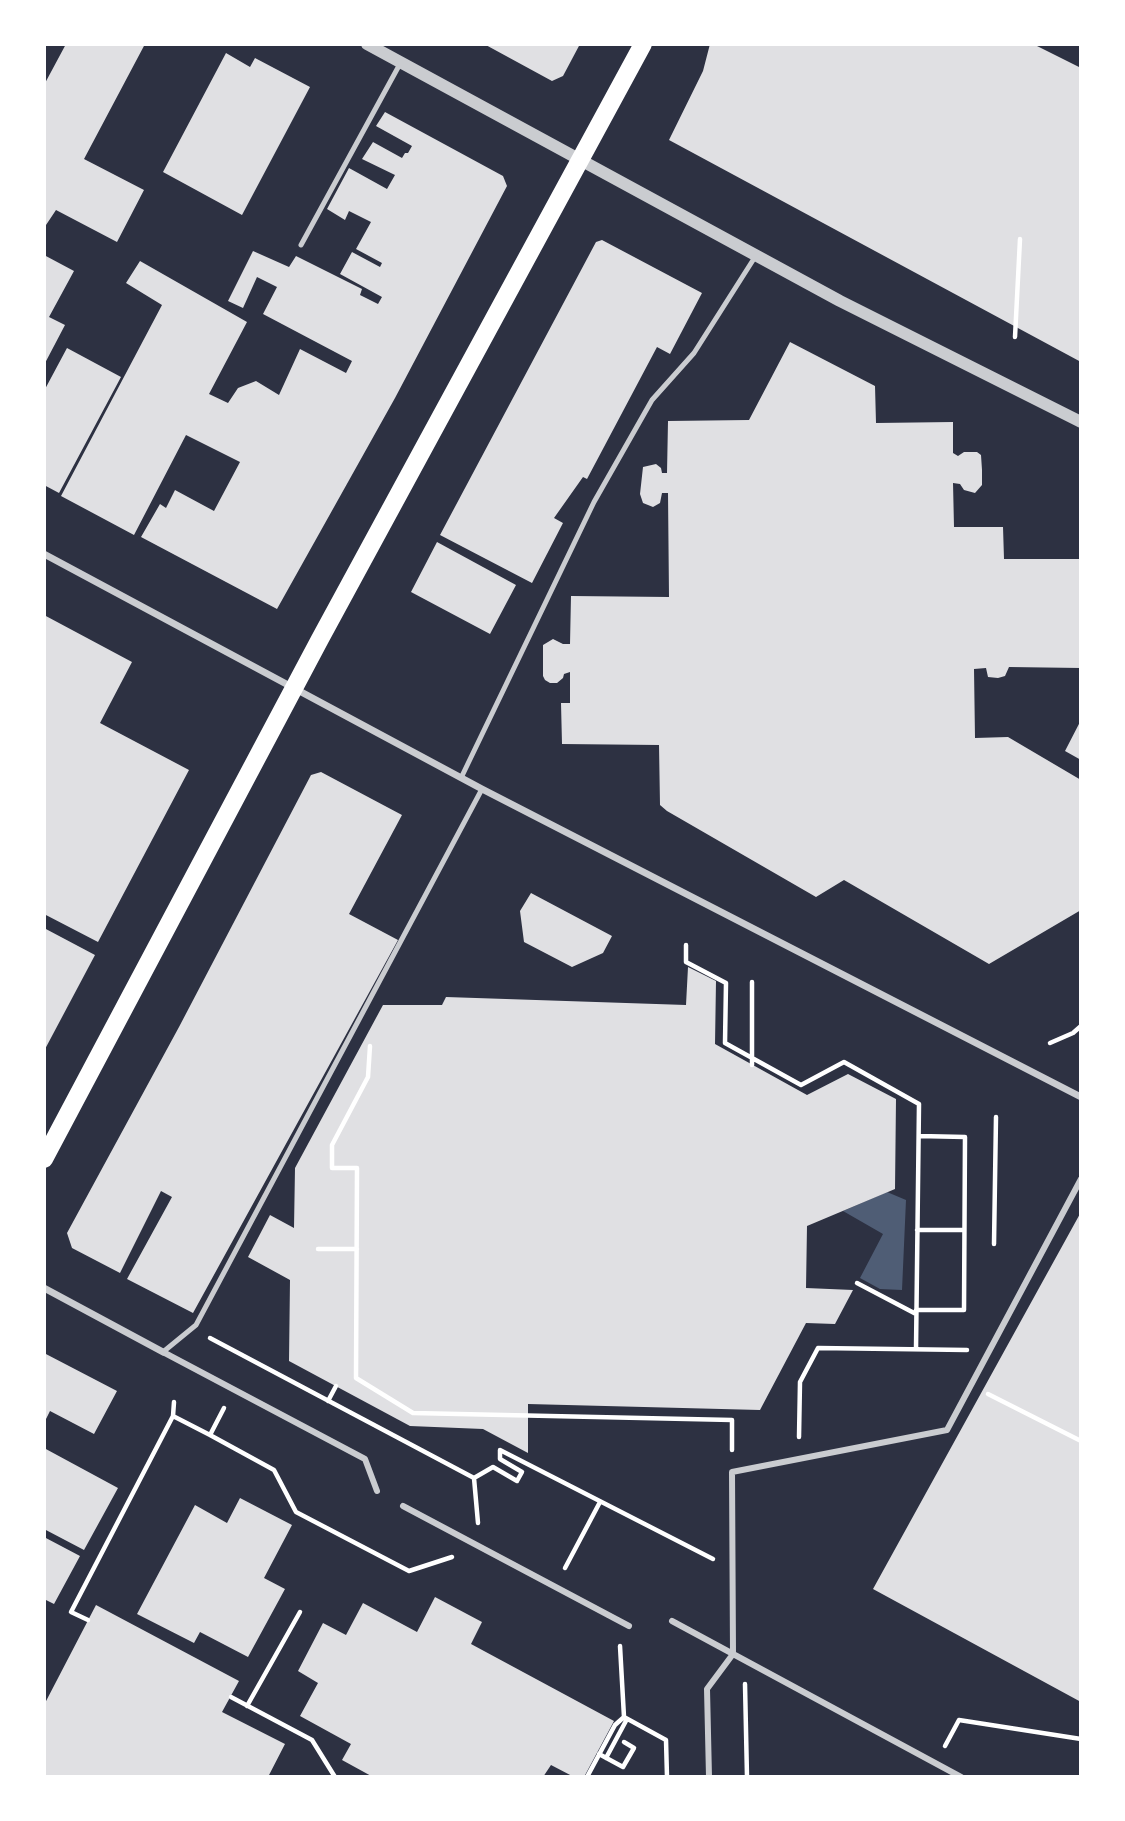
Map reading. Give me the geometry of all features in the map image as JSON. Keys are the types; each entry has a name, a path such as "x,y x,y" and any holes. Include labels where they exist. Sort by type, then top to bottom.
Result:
{"main road":[{"path":"44,1159 294,689 643,44"}],"street":[{"path":"367,44 384,48 401,62 841,301 1081,422"},
{"path":"44,554 482,789 1081,1097"},
{"path":"709,1777 707,1689 733,1654 732,1472 947,1430 1081,1179"},
{"path":"44,1288 365,1460 377,1491"},
{"path":"403,1506 629,1626"},
{"path":"672,1621 961,1777"}],"lane":[{"path":"301,245 401,62"},
{"path":"461,778 600,491 652,400 694,353 757,254"},
{"path":"163,1352 196,1325 482,789"}],"path":[{"path":"1015,337 1020,239"},
{"path":"686,945 686,962 726,983 725,1042 802,1085 844,1062 919,1104 916,1349"},
{"path":"752,982 752,1065"},
{"path":"1050,1042 1073,1033 1081,1026"},
{"path":"370,1046 368,1077 331,1145 331,1168 357,1168 356,1378 413,1413 732,1420 732,1472"},
{"path":"994,1244 996,1116"},
{"path":"857,1283 916,1312 964,1310 965,1137 919,1136"},
{"path":"917,1230 964,1230"},
{"path":"318,1249 357,1250"},
{"path":"209,1338 474,1478"},
{"path":"799,1459 800,1382 818,1348 948,1349"},
{"path":"971,1385 1081,1441"},
{"path":"328,1401 336,1386"},
{"path":"211,1435 233,1389"},
{"path":"88,1620 71,1612 173,1416 173,1402"},
{"path":"173,1416 274,1470 296,1512 409,1571 481,1547 474,1478"},
{"path":"474,1478 493,1467 517,1480 522,1472 500,1460 500,1450 732,1569"},
{"path":"571,1557 600,1502"},
{"path":"247,1706 300,1612"},
{"path":"606,1758 625,1718 619,1621"},
{"path":"744,1660 747,1777"},
{"path":"231,1697 312,1740 335,1777"},
{"path":"587,1777 615,1725 625,1718"},
{"path":"625,1718 666,1740 667,1777"},
{"path":"935,1763 960,1720 1081,1739"},
{"path":"599,1754 623,1767 634,1748 624,1742"}],"water":[{"path":"887,1192 906,1200 902,1290 880,1289 860,1278 883,1234 843,1211"}],"building":[{"path":"66,44 145,44 84,159 144,190 117,242 56,210 44,228 44,85"},
{"path":"484,44 580,44 563,76 552,81"},
{"path":"710,44 1033,44 1081,68 1081,362 669,140 703,71"},
{"path":"226,53 250,67 255,58 310,87 242,215 163,172"},
{"path":"385,112 503,176 507,186 395,398 277,609 141,537 160,504 166,508 175,490 214,511 240,462 186,435 134,535 61,496 162,305 126,283 140,261 247,322 209,394 228,403 238,388 256,381 279,395 300,349 346,373 352,361 263,314 277,287 257,277 243,308 228,301 253,251 289,267 296,256 362,289 360,295 378,304 382,297 340,274 352,252 380,267 382,263 356,249 371,222 349,211 345,220 327,209 349,168 387,189 395,175 362,159 373,142 402,158 412,146 376,126"},
{"path":"602,240 702,293 670,354 657,347 587,479 583,477 554,518 563,523 532,583 440,535 596,242"},
{"path":"44,255 74,271 49,317 65,325 44,365"},
{"path":"790,342 875,386 876,423 953,422 953,453 958,456 964,452 977,452 981,455 982,470 982,485 975,493 953,483 954,527 1003,527 1004,559 1081,559 1081,668 1009,667 1005,676 998,678 988,677 986,668 974,669 975,738 1008,737 1081,780 1081,910 989,964 844,880 816,897 667,811 660,805 659,745 562,744 561,703 570,703 570,672 564,674 557,683 545,680 543,645 553,639 570,644 571,596 669,597 668,493 662,493 660,503 653,507 643,503 640,494 643,467 656,464 662,473 667,473 668,421 749,420"},
{"path":"67,348 121,377 59,493 44,485 44,391"},
{"path":"437,542 516,585 490,634 411,592"},
{"path":"44,615 132,662 100,723 189,770 98,942 44,914"},
{"path":"1081,720 1081,760 1065,751"},
{"path":"321,772 402,815 349,914 398,940 193,1313 127,1279 172,1197 161,1191 120,1273 72,1248 67,1233 311,775"},
{"path":"531,893 612,936 603,953 572,967 524,942 520,911"},
{"path":"44,928 95,955 44,1051"},
{"path":"688,967 716,981 715,1044 807,1095 848,1074 896,1099 895,1189 807,1226 806,1288 853,1290 835,1324 806,1323 760,1410 528,1404 528,1453 483,1429 410,1426 289,1361 290,1280 248,1257 270,1215 294,1228 295,1168 383,1005 442,1005 446,997 686,1005"},
{"path":"1081,1212 1081,1702 873,1589"},
{"path":"44,1353 117,1391 94,1434 50,1411 44,1423"},
{"path":"44,1448 118,1488 84,1550 44,1529"},
{"path":"240,1498 292,1525 264,1578 285,1589 248,1657 200,1632 194,1643 137,1614 195,1505 227,1523"},
{"path":"44,1537 80,1556 54,1604 44,1599"},
{"path":"435,1597 482,1622 471,1644 614,1721 584,1777 574,1777 551,1765 543,1777 373,1777 342,1760 351,1744 300,1716 318,1683 298,1671 323,1623 346,1635 363,1603 417,1632"},
{"path":"96,1605 239,1681 222,1712 285,1744 268,1777 44,1777 44,1705"}]}
